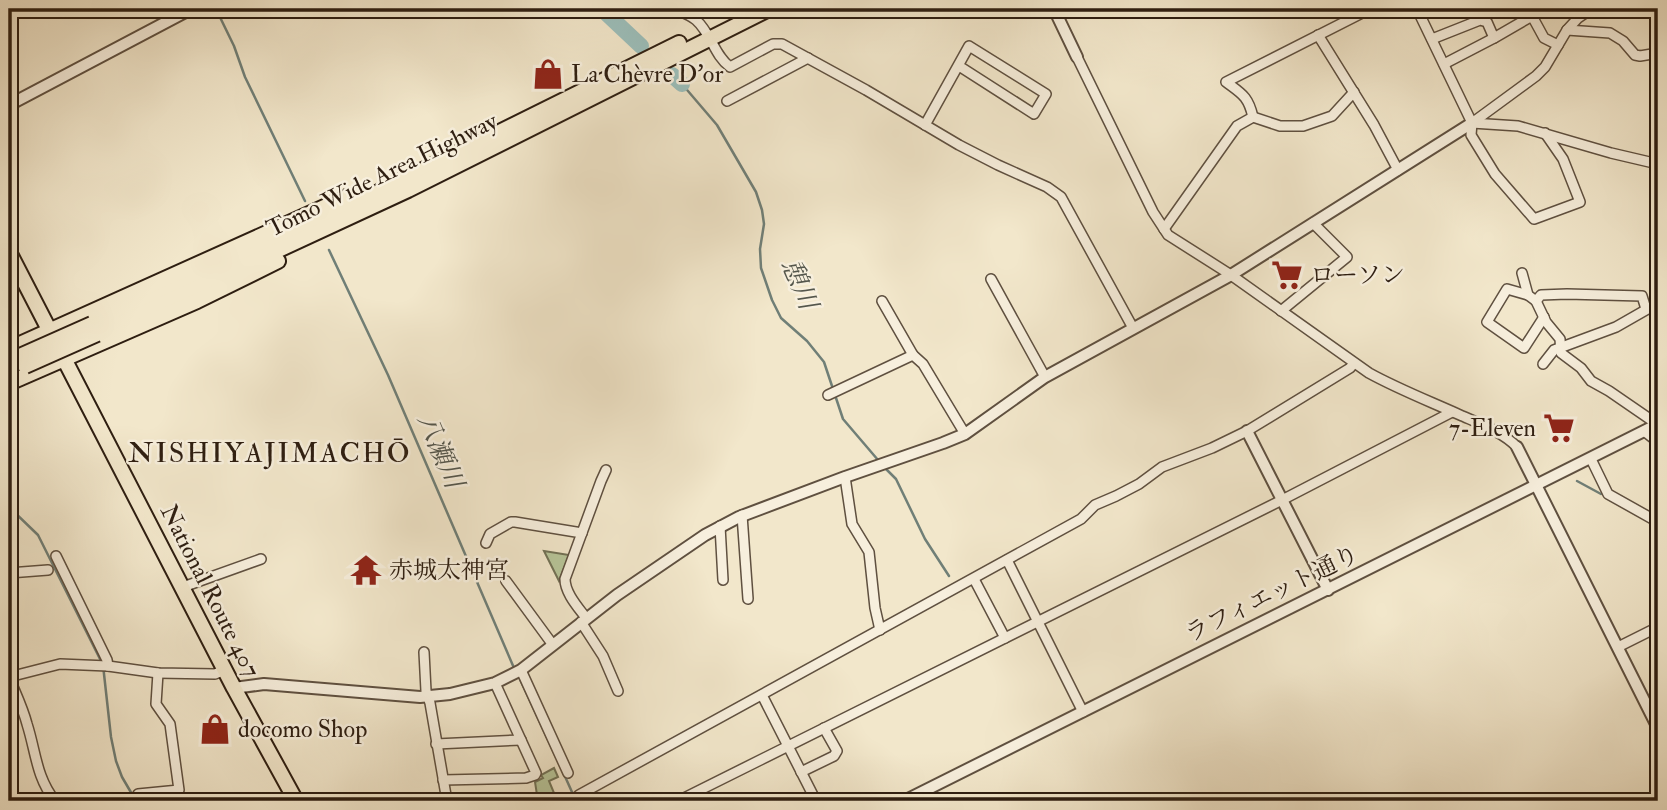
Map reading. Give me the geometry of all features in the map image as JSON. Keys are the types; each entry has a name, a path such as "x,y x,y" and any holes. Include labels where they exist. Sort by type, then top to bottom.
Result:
{"highway":[{"name":"Tomo Wide Area Highway","path":"9,373 16,358 94,329 386,201 707,34 749,9"},
{"name":"Tomo Wide Area Highway","path":"94,329 495,134 707,34 769,9"},
{"path":"16,358 50,331 419,164 495,134"},
{"path":"9,383 198,301 429,188 477,155"},
{"name":"National Route 407","path":"9,252 234,688 296,801"}],"street":[{"path":"9,106 191,9"},
{"path":"675,9 695,19 730,67 774,44 782,44 998,165 1046,187 1060,197 1133,328"},
{"path":"1054,9 1153,212 1168,235 1231,275 1354,363 1386,382 1511,440 1517,447 1658,728"},
{"path":"1253,117 1250,104 1244,96 1226,82 1370,9"},
{"path":"1417,9 1472,123 1471,135 1495,174 1534,219 1580,202 1563,159 1545,133"},
{"path":"234,688 264,684 428,697 495,683 521,670 584,620 720,526 742,515 965,434 1045,377 1231,275 1472,123 1536,76 1567,30 1591,9"},
{"path":"1444,64 1532,16 1544,38 1558,45"},
{"path":"1432,40 1480,20 1487,22 1494,38"},
{"path":"1567,30 1610,33 1623,41 1635,55 1658,53"},
{"path":"1318,35 1374,125 1398,170"},
{"path":"925,125 969,46 1046,94 1034,114 959,66"},
{"path":"727,101 808,58"},
{"path":"1164,229 1237,126 1253,117 1280,126 1303,126 1332,116 1354,92"},
{"path":"1472,123 1518,126 1658,164"},
{"path":"1281,311 1347,257 1313,223"},
{"path":"1522,273 1532,298 1560,339 1561,353 1581,368 1591,381 1658,424"},
{"path":"991,279 1045,377"},
{"path":"1544,317 1524,348 1487,322 1507,289 1532,298 1567,294 1642,296 1646,309"},
{"path":"881,302 913,355 923,364 965,434"},
{"path":"1543,364 1554,350 1616,327 1658,303"},
{"path":"832,393 913,355"},
{"path":"582,801 579,794 1081,519 1095,505 1128,490 1162,467 1247,431 1354,363"},
{"path":"678,801 1452,412"},
{"name":"ラフィエット通り","path":"904,801 1658,424"},
{"path":"1247,431 1328,590"},
{"path":"1644,431 1658,442"},
{"path":"1591,459 1608,494 1658,522"},
{"path":"606,470 564,583 603,656 618,691"},
{"path":"845,477 852,524 869,552 880,629"},
{"path":"742,515 748,599"},
{"path":"486,543 490,534 511,522 583,533"},
{"path":"720,526 723,580"},
{"path":"56,556 108,666"},
{"path":"183,587 261,559"},
{"path":"1007,560 1083,712"},
{"path":"9,573 48,570"},
{"path":"974,579 1004,638"},
{"path":"506,581 553,645"},
{"path":"1618,647 1658,627"},
{"path":"424,652 426,691 447,801"},
{"path":"55,801 39,775 27,723 9,677 60,664 205,675 225,670"},
{"path":"521,670 568,773"},
{"path":"138,794 179,790 170,724 156,704 158,673"},
{"path":"443,780 532,777 536,773 495,683"},
{"path":"762,695 816,801"},
{"path":"801,772 834,756 837,751 824,728"},
{"path":"436,744 521,740"}],"green space":[{"path":"544,551 569,555 559,581"},
{"path":"554,768 558,777 549,781 554,793 537,795 535,782"}],"waterway":[{"name":"八瀬川","path":"216,9 245,77 305,201"},
{"name":"憩川","path":"604,9 641,46"},
{"name":"憩川","path":"672,75 682,84"},
{"name":"憩川","path":"682,84 717,125 756,192 764,224 760,249 761,268 781,318 807,341 824,362 843,419 878,460"},
{"name":"八瀬川","path":"329,250 388,375 514,668"},
{"name":"憩川","path":"885,468 896,479 925,539 949,576"},
{"path":"1577,481 1601,494"},
{"path":"9,507 38,535 103,665 116,761 136,801"},
{"name":"八瀬川","path":"519,677 556,757"},
{"name":"八瀬川","path":"563,772 576,801"}],"place":[{"name":"La Chèvre D'or","path":"548,74"},
{"name":"ローソン","path":"1287,275"},
{"name":"7-Eleven","path":"1559,428"},
{"name":"赤城太神宮","path":"366,570"},
{"name":"docomo Shop","path":"215,729"}],"district":[{"name":"NISHIYAJIMACHŌ","path":"270,453"}]}
